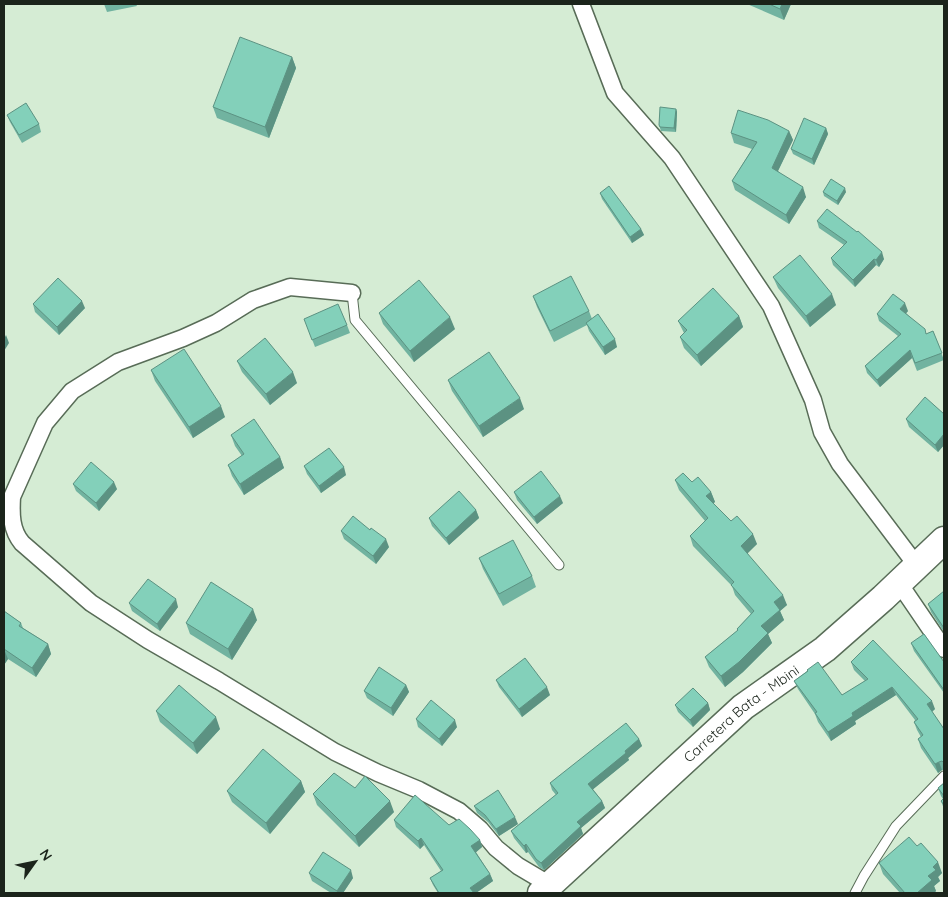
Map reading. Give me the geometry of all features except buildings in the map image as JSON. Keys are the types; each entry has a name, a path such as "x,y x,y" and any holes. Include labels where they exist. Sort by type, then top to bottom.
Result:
{"main road":[{"name":"Carretera Bata - Mbini","path":"545,889 743,707 825,649 944,540"}],"street":[{"path":"581,4 615,93 672,158 771,306 813,400 822,432 908,574 944,649"},
{"path":"352,293 290,288 253,300 208,327 118,362 72,391 45,423 12,497 8,532 16,535 91,603 148,640 335,752 459,810 496,848 545,889"}],"lane":[{"path":"352,293 355,320 559,565"},
{"path":"855,893 896,826 944,776"}]}
